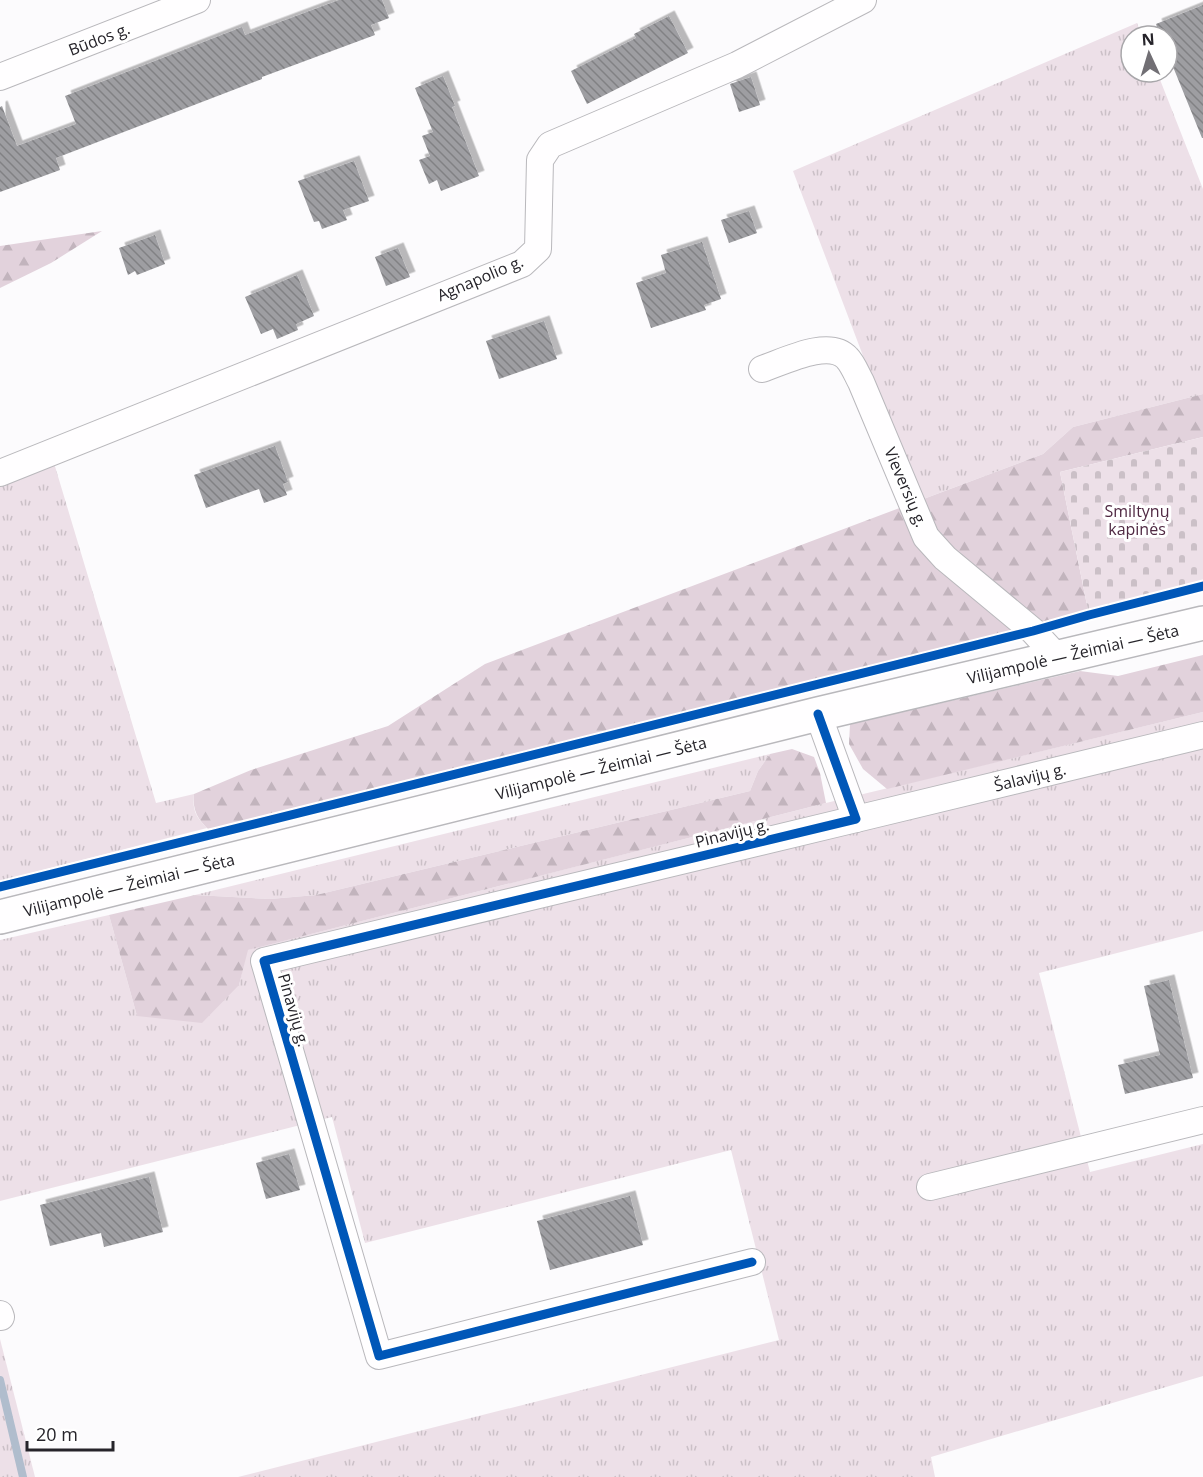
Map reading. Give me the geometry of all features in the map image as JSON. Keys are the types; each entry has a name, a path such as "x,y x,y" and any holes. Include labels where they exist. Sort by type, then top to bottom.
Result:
{"main road":[{"name":"Vilijampolė — Žeimiai — Šėta","path":"0,917 818,714 1203,623"}],"street":[{"name":"Būdos g.","path":"0,77 197,0"},
{"name":"Agnapolio g.","path":"0,473 522,264 538,249 540,160 550,145 737,65 863,0"},
{"name":"Vieversių g.","path":"762,369 817,350 829,349 840,352 848,358 861,382 927,537 945,558 1033,631 1058,658"},
{"path":"818,714 856,819"},
{"name":"Šalavijų g.","path":"856,819 1203,735"},
{"name":"Pinavijų g.","path":"752,1262 379,1356 264,961 856,819"},
{"path":"930,1187 1203,1120"}],"green space":[{"path":"1119,31 1119,84 1162,84 1203,189 1203,394 1073,427 1043,454 918,501 793,171"},
{"path":"102,231 51,263 0,288 0,246"},
{"path":"1203,394 1203,437 1060,472 1089,615 1033,631 213,834 196,812 194,794 251,770 388,726 485,664 1043,454 1073,427"},
{"name":"Smiltynų kapinės","path":"1203,437 1203,586 1089,615 1060,472"},
{"path":"54,463 156,803 194,794 196,813 207,828 0,881 0,483"},
{"path":"1203,655 1203,712 887,789 863,769 849,744 850,724 1080,671 1118,676"},
{"path":"1203,712 1203,931 1039,973 1090,1172 1203,1144 1203,1376 931,1457 935,1477 238,1477 779,1340 731,1150 365,1243 332,1117 0,1201 0,940 109,915 137,1016 239,985 247,950 826,803"},
{"path":"792,749 814,757 826,803 248,950 239,985 202,1023 137,1016 109,915 195,895 270,899 316,895 750,791 758,771 770,754"},
{"path":"770,754 758,771 750,791 316,895 270,899 195,895"},
{"path":"0,1339 35,1477 0,1477"}],"building":[{"path":"339,0 382,0 389,18 371,25 375,35 56,158 60,170 0,192 0,107 2,106 17,146 76,124 65,96 242,27 245,35"},
{"path":"1203,5 1203,138 1179,81 1179,24 1156,24"},
{"path":"669,16 688,53 587,104 571,71 636,38 634,34"},
{"path":"443,76 455,106 452,107 479,176 441,191 437,180 429,184 419,160 430,156 422,136 433,132 415,88"},
{"path":"751,77 760,105 739,112 730,84"},
{"path":"354,161 369,201 343,210 347,220 322,229 319,221 314,222 298,181"},
{"path":"749,211 757,233 729,243 721,220"},
{"path":"155,235 165,264 137,275 135,271 128,275 119,248"},
{"path":"702,242 721,299 704,305 706,310 651,328 636,283 666,273 661,255"},
{"path":"398,248 410,277 386,286 375,257"},
{"path":"297,275 314,316 296,324 298,330 277,339 273,329 261,334 245,297"},
{"path":"544,321 557,359 499,379 486,341"},
{"path":"275,446 288,482 283,484 287,495 264,503 259,489 206,508 194,475"},
{"path":"1169,980 1193,1078 1125,1094 1118,1065 1160,1055 1144,986"},
{"path":"289,1154 300,1190 266,1199 256,1163"},
{"path":"149,1177 163,1232 104,1247 101,1233 50,1246 40,1205"},
{"path":"630,1196 643,1245 550,1270 537,1221"}],"waterway":[{"path":"0,1380 23,1477"}],"cycle path":[{"path":"0,887 1033,631 1203,586"},
{"path":"752,1262 379,1356 264,961 856,819 818,714"}]}
